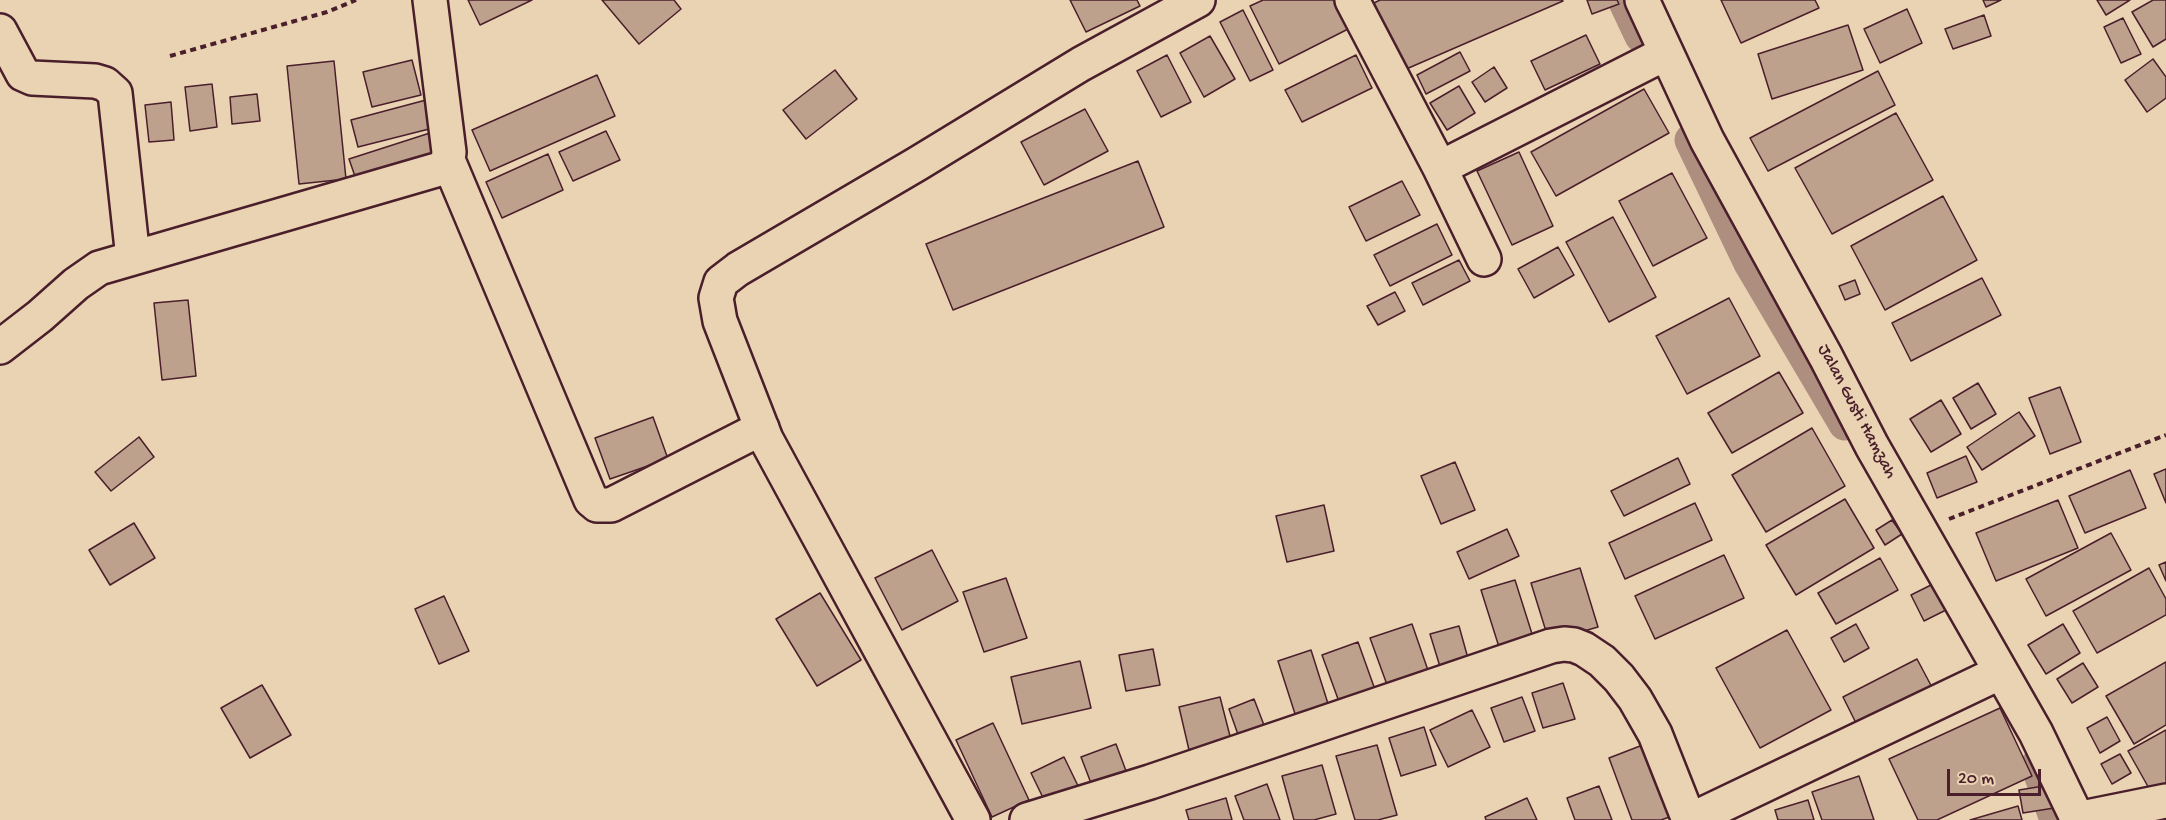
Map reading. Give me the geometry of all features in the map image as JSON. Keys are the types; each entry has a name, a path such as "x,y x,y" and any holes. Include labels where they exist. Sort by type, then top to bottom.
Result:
{"street":[{"path":"430,0 447,128 448,160 591,500 597,505 611,505 762,428"},
{"path":"974,820 762,428 720,321 716,298 721,282 738,269 927,159 1081,64 1198,0"},
{"path":"1352,0 1440,168 1484,259"},
{"name":"Jalan Gusti Hamzah","path":"1642,0 1707,140 1872,446 2036,733 2078,819"},
{"path":"0,31 23,74 32,78 95,81 105,84 115,93 133,258"},
{"path":"1440,168 1666,53"},
{"path":"0,347 76,284 99,268 429,173 443,168 448,160"},
{"path":"1027,820 1150,782 1551,646 1564,644 1574,645 1602,661 1635,699 1655,734 1690,820 2001,672"},
{"path":"2078,819 2166,801"}],"path":[{"path":"170,56 327,12 356,0"},
{"path":"1921,530 2166,435"}],"building":[{"path":"468,0 532,0 480,25"},
{"path":"602,0 674,0 681,9 639,44"},
{"path":"1070,0 1137,0 1140,6 1086,32"},
{"path":"1263,0 1348,0 1360,23 1279,64 1250,6"},
{"path":"1380,0 1563,1 1404,70 1374,3"},
{"path":"1587,0 1617,0 1619,4 1592,14"},
{"path":"1721,0 1815,0 1819,8 1741,43"},
{"path":"1983,0 2001,0 1986,7"},
{"path":"2097,0 2130,0 2106,15"},
{"path":"2153,0 2166,0 2166,39 2153,47 2132,12"},
{"path":"1907,9 1922,43 1880,63 1864,29"},
{"path":"1243,10 1273,70 1250,81 1220,22"},
{"path":"1984,15 1991,36 1953,49 1945,29"},
{"path":"2123,18 2141,54 2121,63 2104,27"},
{"path":"1848,25 1863,70 1772,99 1758,54"},
{"path":"1586,35 1600,64 1545,90 1531,61"},
{"path":"1210,36 1235,79 1204,97 1180,53"},
{"path":"1460,52 1470,71 1426,94 1417,75"},
{"path":"1167,55 1191,102 1161,117 1137,71"},
{"path":"1356,55 1372,88 1302,122 1285,90"},
{"path":"2153,59 2166,77 2166,98 2147,112 2125,80"},
{"path":"412,60 421,95 372,107 363,72"},
{"path":"334,61 346,179 299,184 287,66"},
{"path":"1494,67 1507,88 1485,102 1472,82"},
{"path":"835,70 857,99 806,139 783,110"},
{"path":"1878,71 1895,105 1768,171 1750,138"},
{"path":"597,75 615,116 490,171 472,130"},
{"path":"212,84 217,127 190,131 185,87"},
{"path":"1459,86 1475,113 1447,130 1430,103"},
{"path":"1644,89 1669,133 1556,196 1531,152"},
{"path":"257,94 260,121 232,124 230,97"},
{"path":"426,100 433,128 358,147 351,120"},
{"path":"171,102 174,140 149,142 145,105"},
{"path":"1085,109 1108,151 1044,185 1021,142"},
{"path":"1896,113 1933,180 1832,234 1795,168"},
{"path":"606,131 620,160 573,181 559,152"},
{"path":"433,132 441,158 358,185 349,159"},
{"path":"1519,152 1553,226 1512,245 1477,171"},
{"path":"548,154 563,190 502,218 486,182"},
{"path":"1138,161 1164,227 953,310 926,244"},
{"path":"1672,173 1707,238 1653,266 1619,201"},
{"path":"1402,181 1420,215 1366,241 1349,207"},
{"path":"1943,196 1977,260 1885,310 1851,246"},
{"path":"1613,217 1656,297 1609,322 1566,242"},
{"path":"1437,224 1452,255 1390,286 1374,255"},
{"path":"1558,247 1574,275 1534,298 1518,269"},
{"path":"1459,260 1470,281 1423,305 1412,283"},
{"path":"1982,278 2001,315 1911,361 1892,323"},
{"path":"1855,280 1860,294 1845,300 1839,286"},
{"path":"1395,292 1405,311 1378,325 1367,306"},
{"path":"1729,298 1760,356 1687,394 1656,336"},
{"path":"188,300 196,376 162,380 154,303"},
{"path":"1779,372 1803,413 1732,453 1708,413"},
{"path":"1978,383 1996,414 1971,429 1953,398"},
{"path":"2060,387 2081,442 2050,454 2029,398"},
{"path":"1941,400 1961,434 1931,452 1910,419"},
{"path":"2019,412 2035,436 1982,470 1967,447"},
{"path":"653,417 668,459 610,479 595,438"},
{"path":"1812,428 1845,486 1766,532 1732,475"},
{"path":"139,437 154,457 111,491 95,472"},
{"path":"1966,456 1977,482 1937,498 1927,473"},
{"path":"1678,458 1690,484 1624,516 1611,491"},
{"path":"1455,462 1475,510 1441,524 1421,476"},
{"path":"2166,469 2166,503 2154,474"},
{"path":"2130,470 2146,508 2085,533 2069,496"},
{"path":"1845,499 1874,548 1796,595 1766,545"},
{"path":"2058,500 2078,548 1996,581 1976,533"},
{"path":"1695,503 1712,540 1625,579 1609,543"},
{"path":"1324,505 1334,551 1287,562 1276,516"},
{"path":"1892,520 1902,534 1885,545 1876,530"},
{"path":"134,523 155,558 110,585 89,550"},
{"path":"1507,529 1519,556 1469,579 1457,552"},
{"path":"2111,533 2131,570 2046,616 2026,579"},
{"path":"932,550 958,601 902,630 875,578"},
{"path":"1724,555 1744,598 1655,639 1635,596"},
{"path":"1880,558 1898,590 1836,624 1818,593"},
{"path":"2166,562 2166,581 2159,565"},
{"path":"1580,568 1598,627 1549,641 1531,583"},
{"path":"2149,568 2166,599 2166,615 2097,653 2073,611"},
{"path":"1006,578 1027,638 984,652 963,592"},
{"path":"1515,580 1533,637 1499,647 1481,590"},
{"path":"1935,583 1948,609 1924,621 1911,595"},
{"path":"820,593 861,660 817,686 776,619"},
{"path":"444,596 469,651 439,664 415,609"},
{"path":"1412,624 1431,679 1390,693 1370,638"},
{"path":"1856,624 1869,648 1844,662 1831,638"},
{"path":"2063,624 2080,653 2046,674 2028,645"},
{"path":"1459,626 1469,662 1441,670 1430,634"},
{"path":"1787,630 1831,710 1760,748 1716,668"},
{"path":"1358,642 1378,698 1342,710 1322,655"},
{"path":"1153,649 1160,685 1126,691 1119,655"},
{"path":"1311,650 1330,710 1297,720 1278,661"},
{"path":"1917,659 1934,691 1859,729 1843,697"},
{"path":"1080,661 1091,708 1022,724 1011,677"},
{"path":"2166,662 2166,725 2134,744 2106,696"},
{"path":"2083,663 2098,687 2072,703 2057,679"},
{"path":"1563,683 1575,719 1543,728 1532,693"},
{"path":"262,685 291,735 250,758 221,708"},
{"path":"1220,697 1231,740 1189,750 1179,707"},
{"path":"1522,697 1535,731 1504,742 1491,708"},
{"path":"1254,699 1267,733 1241,743 1229,709"},
{"path":"2000,708 2032,776 1937,820 1918,820 1889,759"},
{"path":"1472,710 1490,747 1448,767 1430,730"},
{"path":"2107,717 2120,741 2100,753 2087,728"},
{"path":"993,723 1029,800 992,817 956,740"},
{"path":"1424,727 1436,765 1401,776 1389,738"},
{"path":"2166,730 2166,793 2155,799 2128,751"},
{"path":"1653,741 1681,813 1661,820 1632,820 1609,758"},
{"path":"1116,744 1129,779 1094,791 1081,757"},
{"path":"1377,745 1397,815 1378,820 1355,820 1336,756"},
{"path":"2120,754 2131,773 2112,784 2101,764"},
{"path":"1064,757 1082,794 1049,810 1031,773"},
{"path":"1322,765 1336,814 1314,820 1294,820 1282,776"},
{"path":"1859,776 1874,820 1822,820 1812,792"},
{"path":"1267,784 1280,820 1244,820 1235,796"},
{"path":"2050,785 2054,808 2023,813 2019,790"},
{"path":"1599,786 1612,820 1575,820 1567,798"},
{"path":"1226,798 1232,820 1189,820 1186,810"},
{"path":"1527,798 1537,820 1486,820 1485,817"},
{"path":"1808,800 1814,820 1778,820 1775,810"},
{"path":"2018,806 2022,820 1970,820"}],"waterway":[{"path":"1624,0 1641,36"},
{"path":"1691,140 1750,263 1845,424"},
{"path":"2037,765 2056,820"}]}
